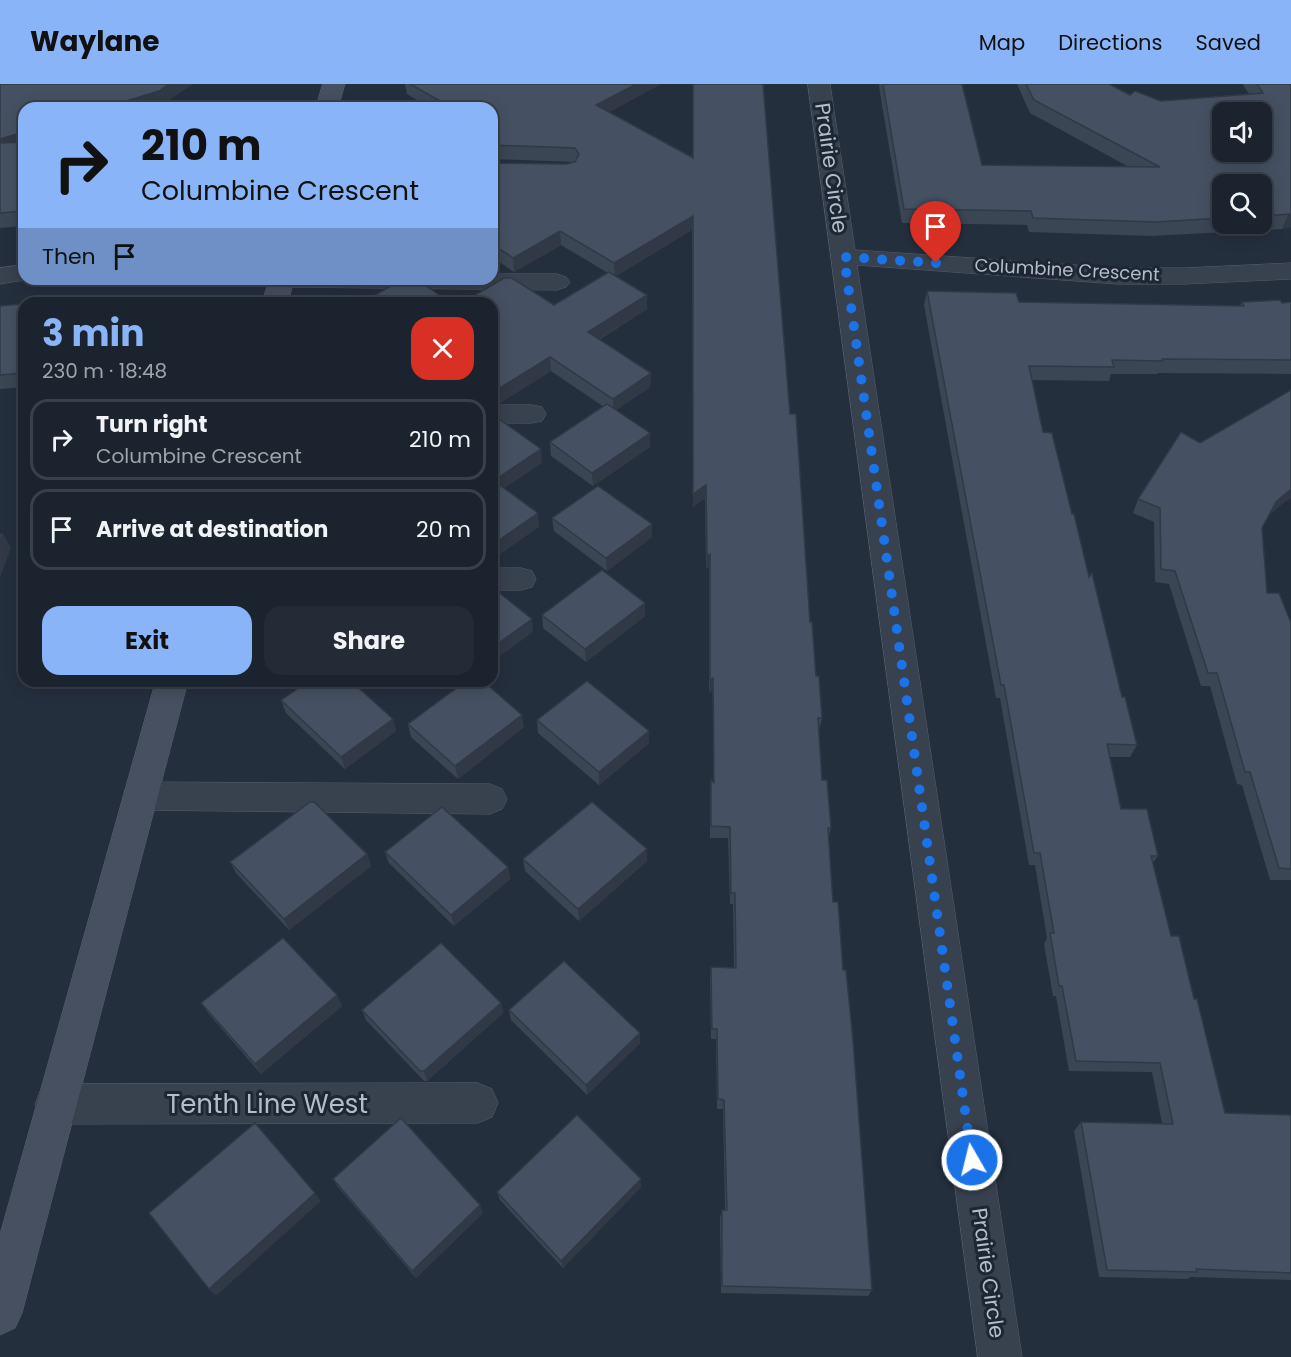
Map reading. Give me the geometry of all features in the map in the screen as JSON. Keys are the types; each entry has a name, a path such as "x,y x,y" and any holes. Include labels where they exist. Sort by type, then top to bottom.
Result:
{"street":[{"path":"329,102 334,84"},
{"name":"Prairie Circle","path":"819,84 1000,1357"},
{"name":"Columbine Crescent","path":"844,257 1118,276 1184,276 1291,271"},
{"path":"0,276 18,274"},
{"path":"498,281 557,282"},
{"path":"498,414 532,414"},
{"path":"0,1312 170,687"},
{"path":"140,796 490,799"},
{"name":"Tenth Line West","path":"55,1104 478,1103"}],"building":[{"path":"0,84 169,84 159,91 123,102 18,102 18,134 0,139"},
{"path":"410,84 636,84 596,105 693,158 693,84 763,84 790,414 796,414 810,622 812,622 816,676 819,676 822,718 818,718 822,780 827,780 831,828 828,828 833,902 838,902 843,970 846,970 872,1290 722,1286 722,1210 727,1210 724,1100 718,1099 717,1029 712,1029 711,967 736,968 735,893 731,893 730,827 711,826 711,780 714,783 713,678 710,680 710,554 707,556 706,485 693,494 693,216 614,263 560,231 513,258 498,248 498,163 566,164 575,162 579,154 575,148 498,145 498,102 442,102"},
{"path":"883,84 962,84 982,165 1160,167 1034,100 1026,84 1109,84 1130,95 1135,91 1161,101 1263,93 1257,84 1291,84 1291,214 1272,215 1272,174 1212,174 1212,219 1156,222 1033,218 1031,211 904,209"},
{"path":"18,142 18,212 0,213 0,143"},
{"path":"609,272 647,295 588,332 651,373 613,399 550,357 498,389 498,297 471,297 492,285 498,285 498,281 504,278 512,278 554,305"},
{"path":"392,285 425,285 442,297 372,297"},
{"path":"927,291 1016,293 1019,302 1244,306 1242,302 1280,300 1282,303 1291,302 1291,360 1112,360 1114,367 1029,366 1043,432 1052,433 1089,577 1092,573 1122,697 1125,697 1137,745 1107,744 1121,809 1147,809 1158,856 1151,856 1171,936 1179,936 1225,1113 1291,1115 1291,1273 1196,1269 1197,1272 1107,1270 1081,1122 1173,1124 1160,1063 1076,1061 1062,986 1059,986 1050,933 1054,933 1040,853 1034,853 1004,685 1001,685"},
{"path":"18,304 18,374 0,375 0,306"},
{"path":"1291,390 1291,489 1276,502 1262,528 1267,593 1279,593 1291,623 1291,869 1279,868 1250,772 1245,772 1217,673 1208,673 1175,571 1161,569 1160,508 1138,499 1181,432 1200,443"},
{"path":"607,404 650,433 592,473 550,442"},
{"path":"498,418 541,449 498,478"},
{"path":"498,484 538,513 498,541"},
{"path":"598,486 652,524 606,558 552,518"},
{"path":"602,570 645,603 585,649 542,615"},
{"path":"498,592 532,619 498,644"},
{"path":"587,681 649,731 599,772 537,720"},
{"path":"300,687 358,687 393,719 341,757 281,700"},
{"path":"458,687 490,687 522,715 455,766 408,724"},
{"path":"310,802 314,802 367,854 284,919 230,862"},
{"path":"592,802 647,849 578,909 523,859"},
{"path":"442,807 508,867 451,915 385,852"},
{"path":"283,938 337,995 255,1064 201,1003"},
{"path":"441,943 501,1003 424,1071 420,1071 362,1010"},
{"path":"564,961 640,1033 586,1085 509,1010"},
{"path":"577,1115 641,1179 561,1261 497,1192"},
{"path":"401,1118 480,1205 412,1271 333,1179"},
{"path":"255,1123 315,1193 209,1289 149,1213"}],"route":[{"path":"936,263 844,257 972,1160"}]}
